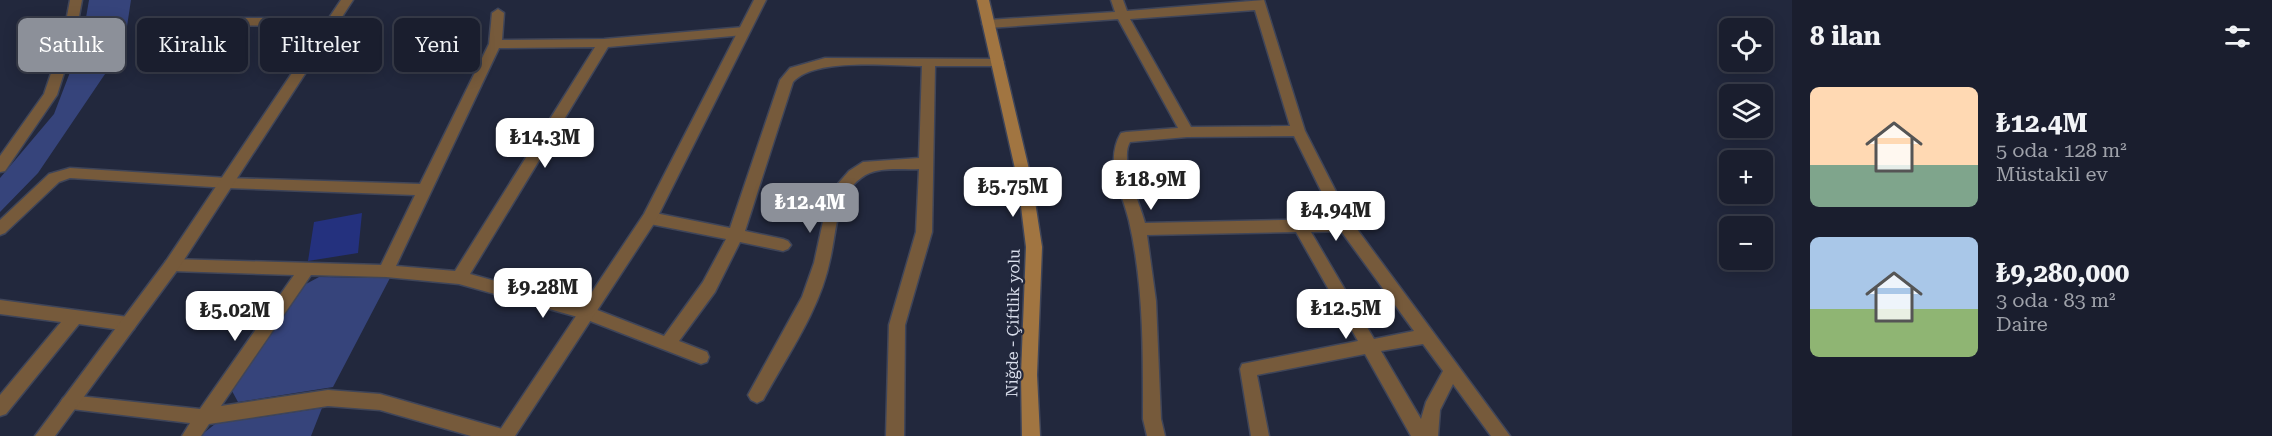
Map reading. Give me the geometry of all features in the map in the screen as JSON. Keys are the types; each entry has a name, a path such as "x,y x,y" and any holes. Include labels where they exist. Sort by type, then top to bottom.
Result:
{"main road":[{"name":"Niğde - Çiftlik yolu","path":"983,0 1025,182 1034,248 1029,375 1031,436"}],"street":[{"path":"0,167 50,95 69,39 76,0"},
{"path":"335,18 347,0"},
{"path":"505,436 650,218 760,0"},
{"path":"1117,0 1122,15 1187,132"},
{"path":"988,24 1259,3 1298,131 1345,225 1501,436"},
{"path":"386,270 495,44 498,13"},
{"path":"495,44 604,43 744,31"},
{"path":"459,278 604,43"},
{"path":"668,345 709,287 735,237 787,80 795,71 825,62 997,62"},
{"path":"895,436 897,325 924,232 929,62"},
{"path":"44,436 172,265 300,72"},
{"path":"1156,436 1152,419 1150,304 1139,229 1123,182 1120,147 1126,137 1187,132 1298,131"},
{"path":"757,394 810,298 822,263 834,198 854,174 868,166 926,163"},
{"path":"0,230 54,178 70,173 228,183 423,190"},
{"path":"650,218 783,245"},
{"path":"1139,229 1345,225"},
{"path":"1300,226 1421,436"},
{"path":"172,265 386,270 459,278 587,313 701,357"},
{"path":"191,436 307,268"},
{"path":"0,307 128,324"},
{"path":"0,408 75,317"},
{"path":"1260,436 1248,369 1426,336"},
{"path":"1430,436 1428,422 1435,396 1452,371"},
{"path":"69,403 204,417 328,398 380,402 499,436"}],"shaded area":[{"path":"89,0 131,0 125,39 125,18 86,18"},
{"path":"70,72 106,72 38,173 0,212 0,178 54,114"},
{"path":"319,277 390,278 333,387 238,402 232,391 306,284"},
{"path":"322,408 311,436 200,436 215,424"}],"building":[{"path":"362,213 358,253 308,261 314,222"}]}
